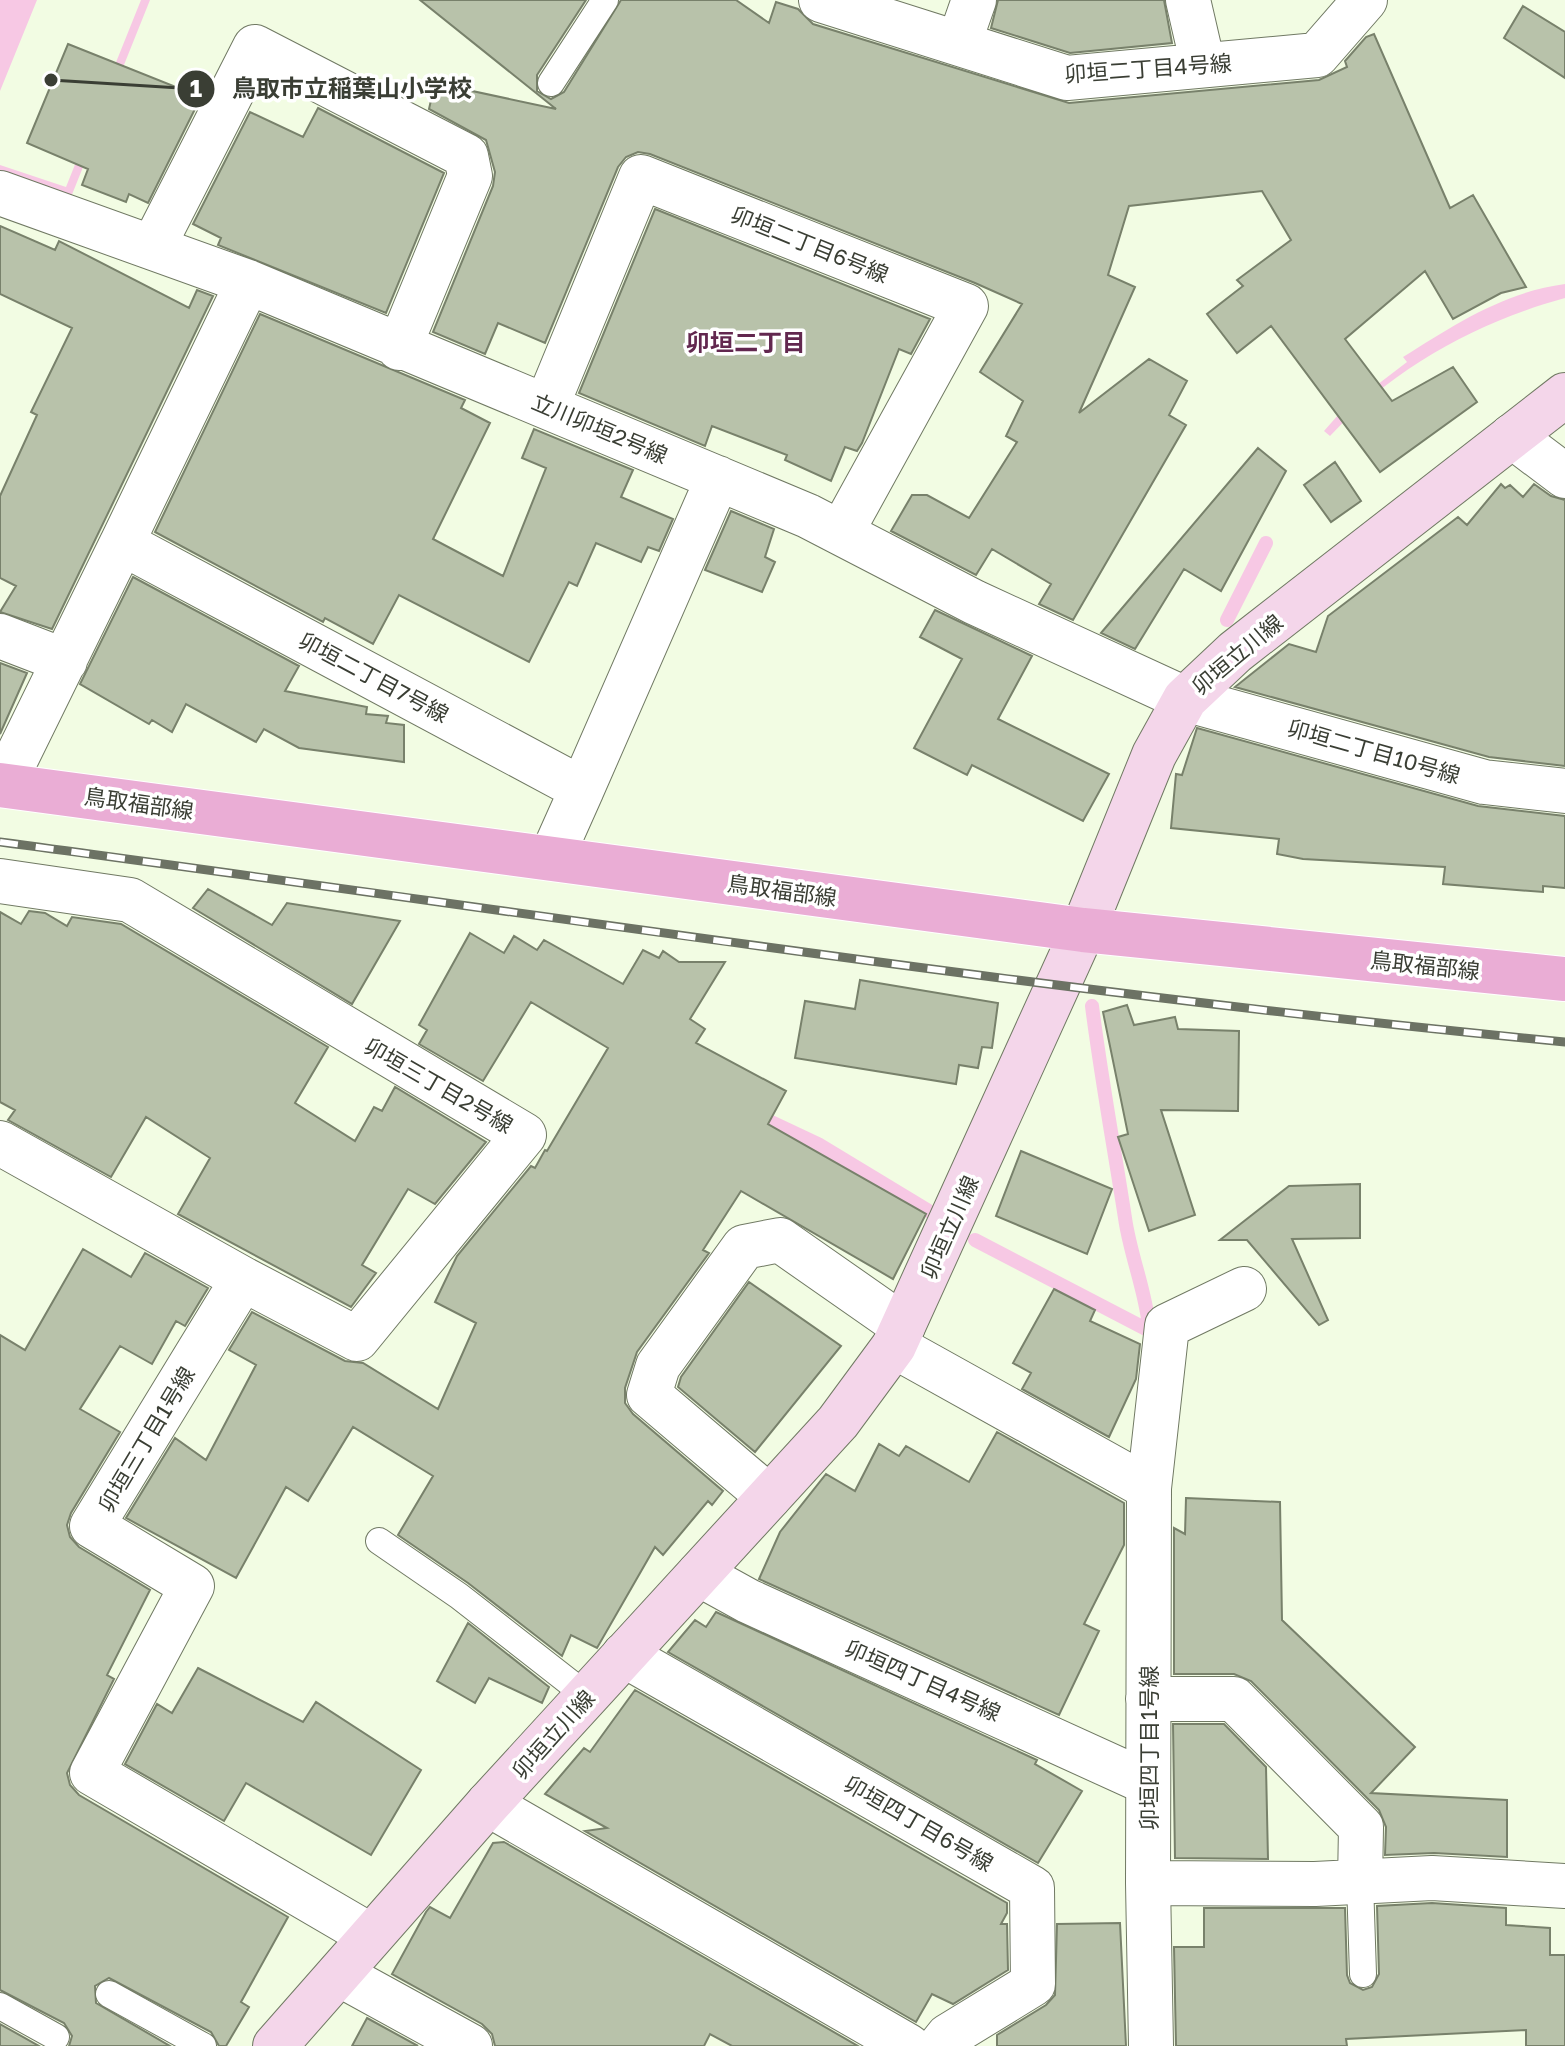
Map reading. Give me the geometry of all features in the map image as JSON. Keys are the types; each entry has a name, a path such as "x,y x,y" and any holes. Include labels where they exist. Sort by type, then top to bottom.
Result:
{"main road":[{"name":"鳥取福部線","path":"5,778 1083,930 1565,979"}],"street":[{"name":"卯垣二丁目4号線","path":"821,0 1067,78 1317,55 1365,0"},
{"path":"959,43 974,0"},
{"path":"1188,0 1203,65"},
{"path":"153,247 255,47 466,156 470,176 399,348"},
{"name":"卯垣二丁目6号線","path":"547,405 641,177 966,306 841,533"},
{"name":"立川卯垣2号線","path":"0,193 248,282 399,348 547,405 718,478 841,533 974,602 1185,699"},
{"path":"5,778 65,661 248,282"},
{"name":"卯垣立川線","path":"275,2046 488,1804 838,1422 898,1336 1083,930 1154,755 1185,699 1235,652 1565,395"},
{"path":"1512,436 1565,476"},
{"path":"557,845 718,478"},
{"name":"卯垣二丁目7号線","path":"122,543 582,789"},
{"path":"0,636 65,661"},
{"name":"卯垣二丁目10号線","path":"1185,699 1484,782 1565,791"},
{"name":"卯垣三丁目2号線","path":"0,881 130,900 524,1135 357,1339 243,1279"},
{"path":"0,1143 243,1279"},
{"path":"769,1497 649,1395 658,1366 744,1247 780,1240 898,1336 1149,1488"},
{"name":"卯垣三丁目1号線","path":"243,1279 92,1526 192,1586 92,1773 371,1936"},
{"name":"卯垣四丁目1号線","path":"1151,2046 1148,1883 1149,1488 1167,1326 1244,1289"},
{"name":"卯垣四丁目4号線","path":"699,1574 748,1601 1148,1783"},
{"name":"卯垣四丁目6号線","path":"624,1655 1032,1888 1033,1984 948,2036 940,2046"},
{"path":"1148,1699 1234,1699 1361,1827 1360,1882"},
{"path":"488,1804 908,2046"},
{"path":"1148,1883 1360,1882 1432,1878 1565,1886"},
{"path":"339,1974 470,2046"}],"lane":[{"path":"551,83 605,0"},
{"path":"379,1541 459,1596 587,1696"},
{"path":"1360,1882 1363,1974"},
{"path":"109,1994 203,2046"},
{"path":"0,2006 56,2037"}],"shaded area":[{"path":"0,0 37,0 0,91"},
{"path":"141,0 150,0 71,197 0,172 0,165 66,187"},
{"path":"1565,284 1565,298 1500,320 1438,350 1381,389 1330,436 1324,431 1339,414 1407,362 1403,357 1441,333 1500,302"}],"building":[{"path":"420,0 586,0 537,75 537,91 551,99 564,92 621,0 736,0 769,23 776,2 798,9 813,24 1069,103 1319,80 1347,67 1345,61 1366,37 1374,34 1450,208 1473,195 1526,287 1501,293 1453,319 1425,271 1345,339 1392,401 1453,367 1477,402 1380,472 1271,326 1237,353 1207,314 1243,286 1237,280 1291,240 1262,191 1129,206 1108,275 1135,287 1079,413 1149,359 1187,381 1169,415 1186,425 1073,620 1039,604 1051,584 992,549 976,575 891,531 912,495 927,495 969,518 1017,442 1006,436 1023,401 980,372 1022,304 650,154 638,152 626,157 618,167 545,343 498,323 485,354 433,332 493,186 495,172 486,140 429,109 435,83 556,109"},
{"path":"998,0 1164,0 1172,43 1070,53 991,28"},
{"path":"1523,6 1565,32 1565,78 1504,38"},
{"path":"68,44 201,97 148,203 129,194 126,202 82,185 88,169 27,143"},
{"path":"318,108 444,173 386,313 218,245 221,238 193,224 250,112 303,137"},
{"path":"655,209 930,319 911,354 899,349 862,443 857,451 845,447 831,481 785,460 787,455 712,426 705,446 579,393"},
{"path":"0,226 55,250 59,241 189,308 197,290 213,296 52,629 0,612 16,586 0,578 0,496 37,415 31,412 72,328 0,294"},
{"path":"260,314 465,400 461,408 490,423 433,539 503,576 546,468 522,458 534,429 633,470 621,497 673,519 659,551 648,547 641,562 596,543 577,586 569,582 529,662 399,595 373,644 325,618 323,622 155,532"},
{"path":"1258,448 1286,471 1221,591 1184,569 1135,649 1101,633"},
{"path":"1335,462 1361,501 1331,522 1304,485"},
{"path":"1501,484 1505,488 1510,485 1523,497 1534,484 1551,496 1565,500 1565,766 1489,757 1235,687 1289,644 1316,652 1328,616 1458,517 1467,525"},
{"path":"731,511 774,529 765,557 775,562 762,592 705,570"},
{"path":"133,577 299,666 285,691 367,707 366,714 388,716 386,723 404,725 404,762 299,748 264,729 256,742 186,704 172,732 152,720 149,724 80,684"},
{"path":"935,610 1032,656 998,719 1109,774 1083,821 972,765 967,775 914,748 962,659 920,637"},
{"path":"0,663 27,673 0,734"},
{"path":"1197,728 1478,806 1565,816 1565,888 1543,886 1543,892 1443,884 1445,867 1303,859 1277,854 1279,839 1171,828 1176,774 1182,775"},
{"path":"208,889 272,925 287,903 400,921 352,1004 193,908"},
{"path":"29,911 45,913 67,926 72,917 121,924 328,1047 295,1103 355,1141 374,1107 382,1111 395,1087 486,1142 435,1204 408,1189 362,1265 376,1273 351,1307 178,1214 210,1158 146,1117 111,1177 8,1120 15,1110 0,1102 0,912 21,924"},
{"path":"470,933 504,953 514,936 537,950 544,940 623,984 643,950 659,958 663,951 679,962 725,962 690,1019 705,1029 696,1043 786,1091 768,1124 926,1214 893,1279 741,1191 703,1250 709,1253 637,1352 625,1388 625,1403 633,1414 723,1491 712,1505 708,1501 663,1555 655,1547 597,1648 571,1635 562,1656 468,1583 398,1535 433,1476 353,1427 308,1501 286,1487 236,1578 126,1518 175,1438 206,1460 256,1365 229,1350 252,1312 345,1361 363,1363 438,1409 476,1323 435,1302 457,1256 531,1166 535,1168 608,1048 531,1002 483,1081 419,1044 427,1030 419,1025"},
{"path":"860,980 998,1003 992,1048 982,1047 978,1068 959,1065 956,1084 795,1058 805,1001 855,1009"},
{"path":"1127,1005 1134,1025 1175,1017 1178,1029 1239,1031 1238,1111 1161,1110 1195,1215 1149,1231 1118,1137 1128,1134 1103,1012"},
{"path":"1021,1151 1112,1189 1087,1254 996,1216"},
{"path":"1360,1184 1360,1238 1292,1239 1328,1320 1319,1325 1247,1240 1220,1240 1289,1186"},
{"path":"83,1249 131,1277 145,1253 208,1288 185,1326 176,1321 152,1364 120,1346 80,1409 120,1432 71,1513 67,1525 70,1537 79,1547 150,1590 107,1675 114,1679 67,1773 70,1785 79,1795 288,1917 241,2002 249,2007 226,2046 219,2046 211,2032 109,1978 95,1986 96,2003 170,2046 69,2046 72,2036 64,2023 0,1990 0,1335 25,1350"},
{"path":"749,1282 841,1346 755,1452 678,1387 681,1377"},
{"path":"1054,1289 1095,1310 1090,1321 1140,1344 1136,1379 1109,1437 1022,1389 1031,1373 1013,1363"},
{"path":"997,1432 1124,1503 1124,1545 1084,1624 1099,1631 1059,1715 759,1579 780,1532 826,1474 855,1491 879,1444 899,1456 906,1446 969,1482"},
{"path":"1186,1498 1280,1502 1282,1620 1415,1747 1371,1793 1507,1800 1507,1857 1434,1853 1385,1855 1386,1827 1379,1810 1251,1681 1234,1674 1174,1674 1174,1528 1185,1534"},
{"path":"716,1612 1037,1760 1035,1764 1082,1791 1038,1863 668,1652 695,1620 706,1627"},
{"path":"468,1623 549,1687 542,1703 489,1678 475,1703 437,1681"},
{"path":"198,1668 303,1722 316,1702 421,1770 371,1855 246,1783 224,1821 125,1764 157,1704 172,1713"},
{"path":"635,1690 1007,1903 1007,1913 1001,1924 1007,1924 1008,1970 953,2004 932,1994 916,2022 585,1831 607,1828 545,1794 584,1748 590,1752"},
{"path":"1173,1724 1224,1724 1266,1767 1268,1859 1175,1858"},
{"path":"504,1842 858,2046 732,2046 710,2034 704,2046 495,2046 492,2034 482,2024 392,1974 430,1907 450,1918 493,1843"},
{"path":"1432,1903 1506,1908 1506,1925 1550,1928 1550,1955 1565,1955 1565,2046 1526,2046 1526,2030 1346,2039 1347,2046 1176,2046 1174,1947 1204,1947 1204,1908 1345,1908 1347,1975 1350,1983 1363,1990 1372,1987 1379,1974 1377,1906"},
{"path":"1120,1923 1126,2046 997,2046 997,2035 1046,2005 1055,1995 1057,1924"},
{"path":"367,2018 418,2046 352,2046"},
{"path":"0,2024 39,2046 0,2046"}],"waterway":[{"path":"1227,620 1266,543"},
{"path":"1092,1006 1127,1231 1149,1326"},
{"path":"754,1114 818,1144 932,1213"},
{"path":"975,1240 1146,1329"}],"railway":[{"path":"0,842 977,975 1565,1042"}],"place":[{"name":"鳥取市立稲葉山小学校","path":"51,80"}],"district":[{"name":"卯垣二丁目","path":"746,341"}]}
